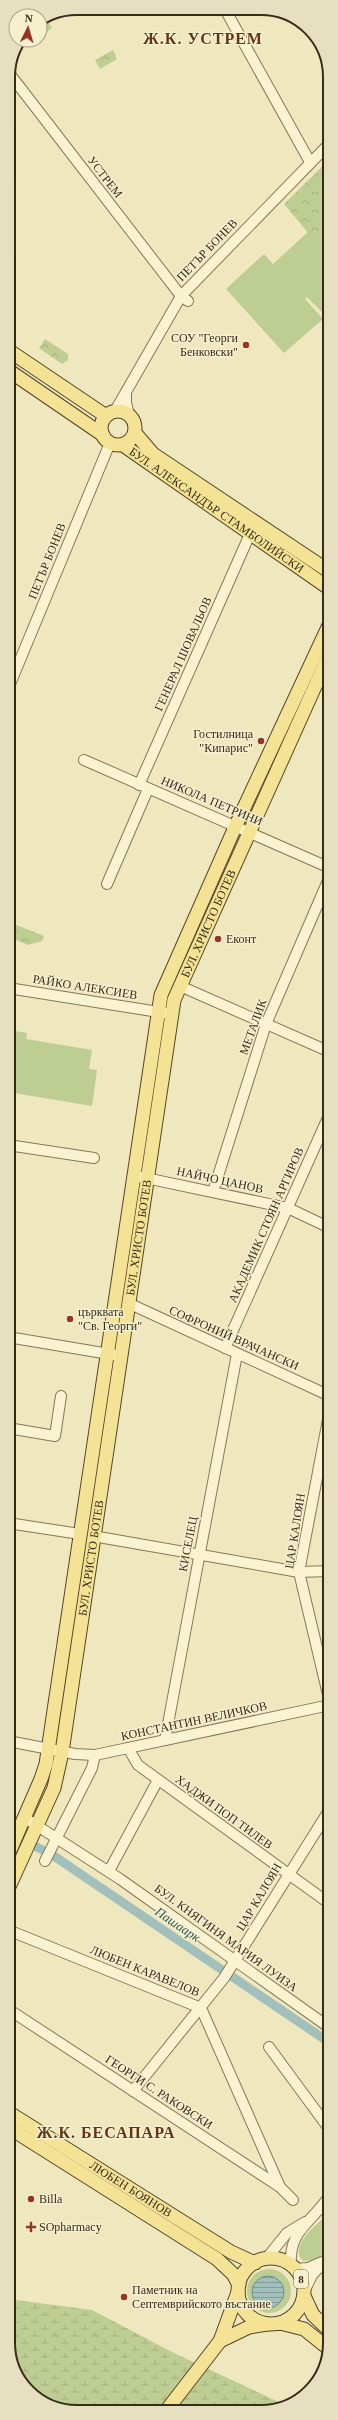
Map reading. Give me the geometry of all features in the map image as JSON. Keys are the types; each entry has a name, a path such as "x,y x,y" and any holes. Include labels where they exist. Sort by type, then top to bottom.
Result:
{"main road":[{"path":"15,354 110,413 129,414 135,423 135,433 130,440 123,445 106,439 15,375"},
{"path":"106,439 101,425 110,413"},
{"name":"БУЛ. АЛЕКСАНДЪР СТАМБОЛИЙСКИ","path":"135,433 153,454 323,567"},
{"name":"БУЛ. АЛЕКСАНДЪР СТАМБОЛИЙСКИ","path":"123,445 323,583"},
{"name":"БУЛ. ХРИСТО БОТЕВ","path":"15,1840 41,1779 48,1749 158,1012 168,980 236,825 323,638"},
{"name":"БУЛ. ХРИСТО БОТЕВ","path":"15,1874 54,1788 62,1752 93,1536 148,1178 171,1014 186,989 251,832 323,669"},
{"name":"ЛЮБЕН БОЯНОВ","path":"15,2116 231,2252 261,2261"},
{"name":"ЛЮБЕН БОЯНОВ","path":"15,2131 217,2259 234,2274 239,2288"},
{"name":"8","path":"171,2405 220,2341 243,2274 261,2261 282,2260 293,2267 302,2279 304,2294 313,2314 323,2324"},
{"name":"8","path":"239,2288 241,2304 247,2314 256,2320 304,2329 323,2344"},
{"name":"8","path":"220,2341 250,2327 274,2323 296,2313 304,2294"}],"street":[{"path":"228,15 310,162"},
{"name":"УСТРЕМ","path":"15,81 185,298"},
{"name":"ПЕТЪР БОНЕВ","path":"110,413 126,393 185,298 323,150"},
{"path":"126,393 126,403 129,414"},
{"name":"ПЕТЪР БОНЕВ","path":"15,671 106,439"},
{"name":"ГЕНЕРАЛ ШОВАЛЬОВ","path":"107,884 144,787 250,534"},
{"name":"НИКОЛА ПЕТРИНИ","path":"84,760 144,787 236,825 323,865"},
{"name":"МЕТАЛИК","path":"212,1192 266,1024 323,892"},
{"name":"РАЙКО АЛЕКСИЕВ","path":"15,989 171,1014"},
{"path":"186,989 323,1049"},
{"name":"АКАДЕМИК СТОЯН АРГИРОВ","path":"225,1348 323,1129"},
{"path":"15,1146 94,1158"},
{"name":"НАЙЧО ЦАНОВ","path":"133,1176 288,1208 323,1225"},
{"name":"СОФРОНИЙ ВРАЧАНСКИ","path":"128,1303 146,1313 323,1393"},
{"path":"15,1338 120,1356"},
{"name":"КИСЕЛЕЦ","path":"165,1740 237,1354"},
{"path":"15,1429 55,1436 61,1396"},
{"name":"ЦАР КАЛОЯН","path":"323,1448 300,1572 323,1673"},
{"path":"15,1524 80,1534"},
{"path":"93,1536 200,1553 300,1572 323,1571"},
{"name":"КОНСТАНТИН ВЕЛИЧКОВ","path":"48,1749 62,1752 95,1755 323,1706"},
{"path":"15,1742 48,1749"},
{"name":"ХАДЖИ ПОП ТИЛЕВ","path":"128,1748 138,1765 287,1875 323,1899"},
{"path":"46,1860 92,1768 95,1755"},
{"path":"109,1871 158,1780"},
{"name":"ЦАР КАЛОЯН","path":"133,2091 202,2008 226,1976 287,1875 323,1820"},
{"name":"БУЛ. КНЯГИНЯ МАРИЯ ЛУИЗА","path":"24,1821 109,1871 323,2023"},
{"name":"ЛЮБЕН КАРАВЕЛОВ","path":"15,1933 202,2008 280,2187"},
{"name":"ГЕОРГИ С. РАКОВСКИ","path":"15,2014 280,2187 293,2200"},
{"path":"269,2047 323,2120"},
{"path":"323,2206 309,2220 291,2246 293,2267 308,2268 323,2260"},
{"path":"261,2261 286,2233 309,2220"},
{"path":"304,2294 312,2275 323,2263"}],"green space":[{"path":"48,22 48,22 52,28 48,31"},
{"path":"113,50 117,59 100,69 95,60"},
{"path":"323,166 323,251 284,204"},
{"path":"308,232 323,248 323,313 307,297 305,299 323,319 284,353 226,289 264,254 273,264"},
{"path":"45,339 68,354 68,360 62,364 39,348"},
{"path":"15,924 44,936 42,941 28,945 15,939"},
{"path":"15,1031 27,1033 26,1039 92,1050 89,1069 97,1070 92,1106 15,1093"},
{"path":"323,2219 323,2255 315,2260 303,2261 299,2255 299,2248 306,2235"},
{"path":"265,2269 273,2269 278,2270 285,2275 290,2282 290,2300 285,2307 278,2312 265,2313 257,2310 250,2303 247,2295 247,2287 250,2279 257,2272"},
{"path":"15,2300 92,2310 174,2353 279,2402 265,2405 77,2405 65,2404 53,2400 46,2397 30,2384 20,2367 15,2347"}],"water":[{"path":"268,2276 279,2281 284,2292 279,2303 268,2308 257,2303 252,2292 257,2281"}],"waterway":[{"name":"Пашаарк","path":"15,1836 51,1854 323,2038"}],"place":[{"name":"СОУ \"Георги Бенковски\"","path":"246,345"},
{"name":"Гостилница \"Кипарис\"","path":"261,741"},
{"name":"Еконт","path":"218,939"},
{"name":"църквата \"Св. Георги\"","path":"70,1319"},
{"name":"Billa","path":"31,2199"},
{"name":"SOpharmacy","path":"31,2227"},
{"name":"Паметник на Септемврийското въстание","path":"124,2297"}],"district":[{"name":"Ж.К. УСТРЕМ","path":"203,38"},
{"name":"Ж.К. БЕСАПАРА","path":"106,2132"}]}
